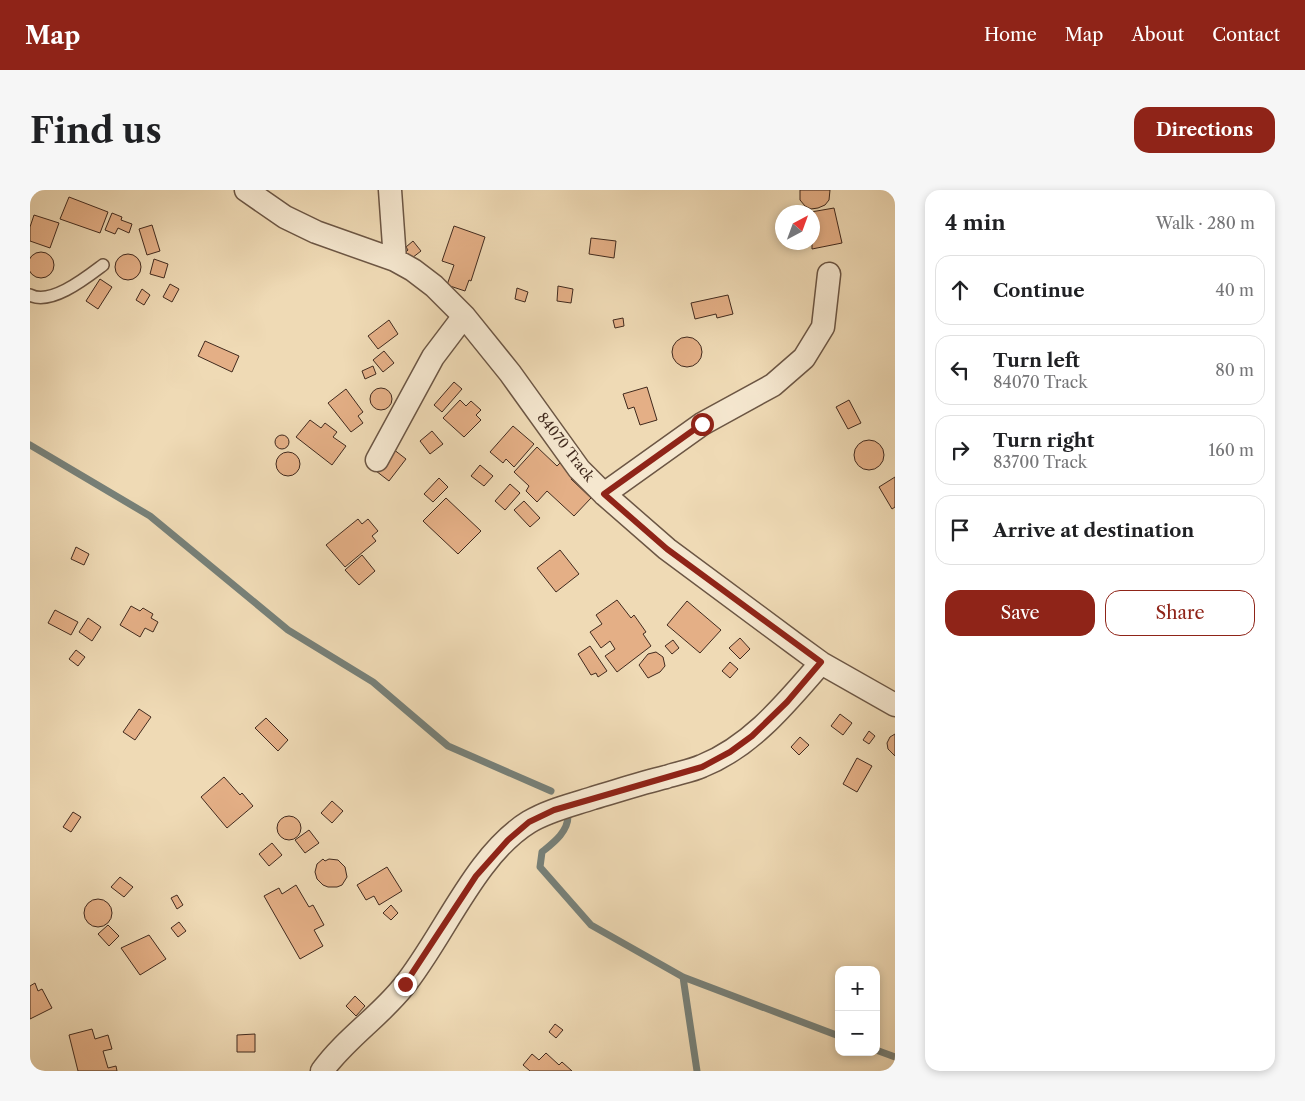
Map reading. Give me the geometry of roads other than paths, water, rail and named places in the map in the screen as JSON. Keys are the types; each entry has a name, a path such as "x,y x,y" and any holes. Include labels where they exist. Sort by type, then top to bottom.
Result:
{"street":[{"name":"84070 Track","path":"246,190 285,217 316,232 395,260 413,270 434,286 464,316 510,373 579,469 604,494 667,549 821,662 895,704"},
{"path":"390,190 395,260"},
{"path":"604,494 702,424 773,385 804,358 823,327 829,274"},
{"path":"377,460 433,357 464,316"},
{"path":"322,1071 333,1056 388,1004 405,984 476,876 508,840 529,822 554,810 702,767 730,752 752,736 787,702 821,662"}],"lane":[{"path":"30,295 55,294 78,284 103,265"}],"waterway":[{"path":"30,445 150,516 288,630 373,682 448,746 551,791"},
{"path":"568,816 563,832 542,852 540,867 591,925 683,977 835,1034"},
{"path":"683,977 697,1071"},
{"path":"880,1051 895,1057"}]}
